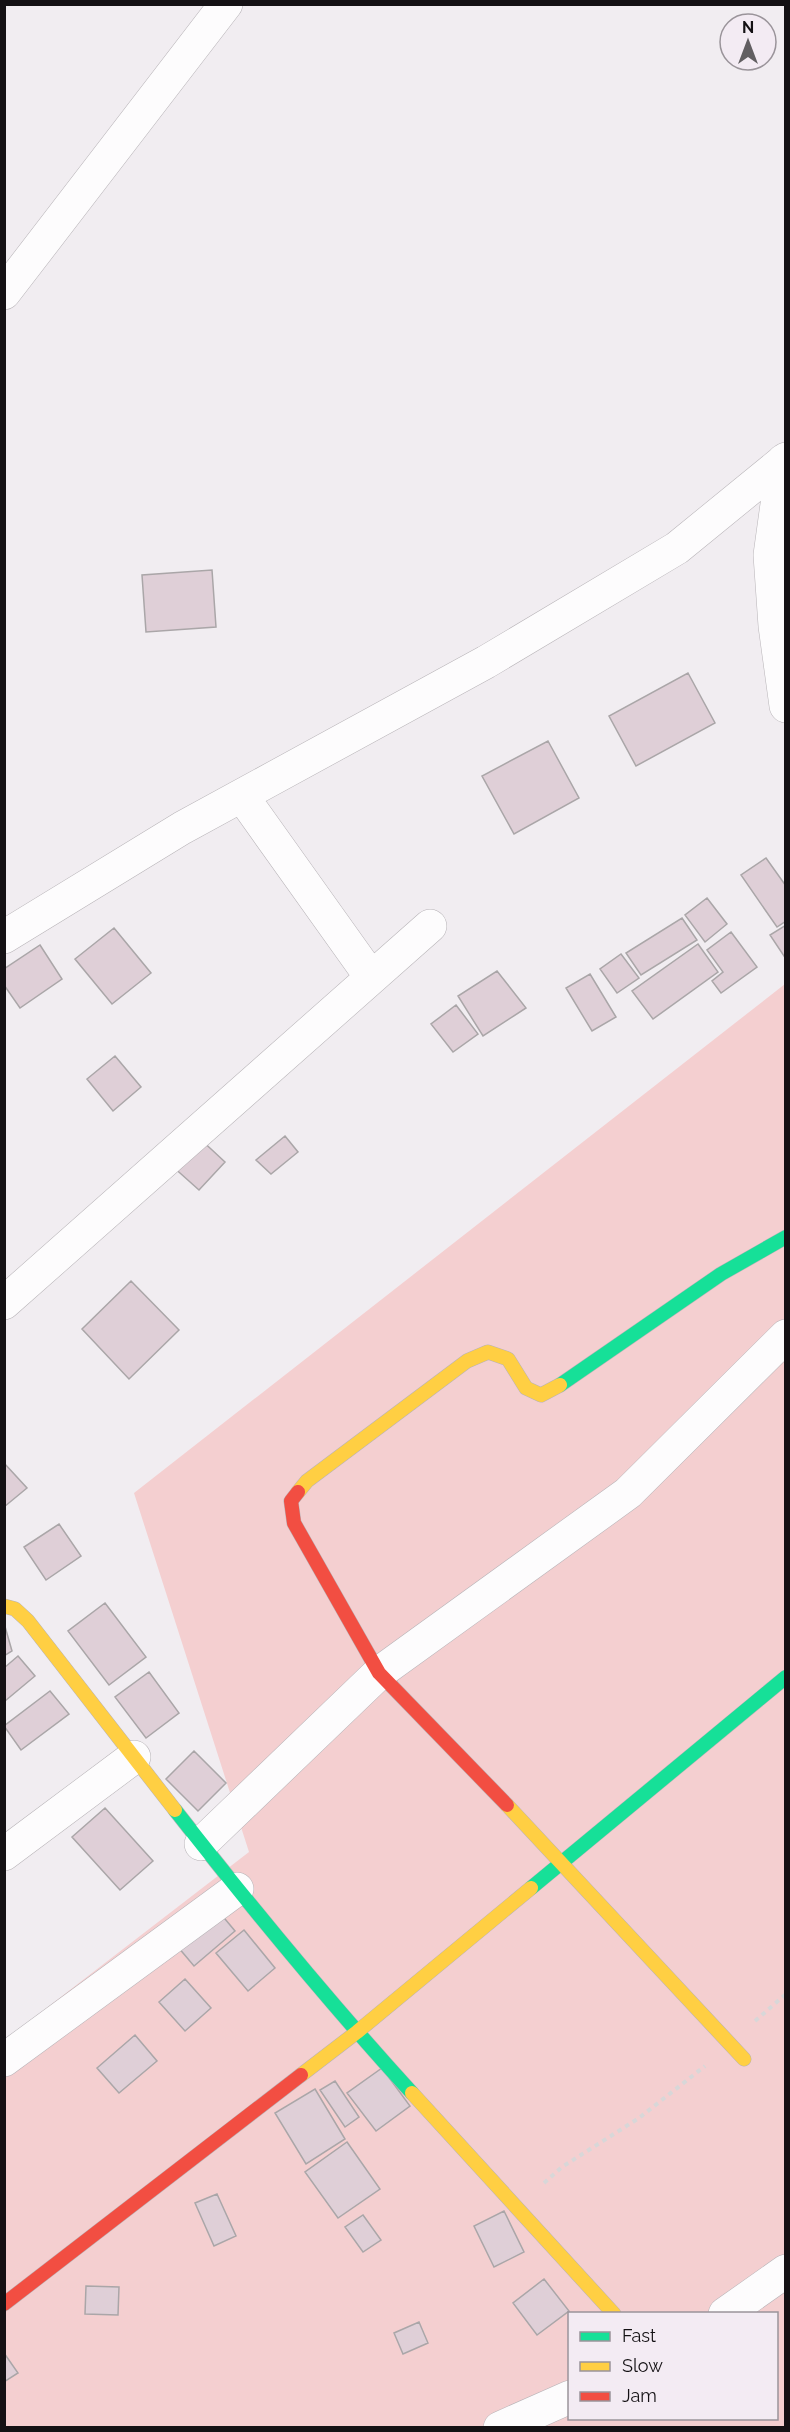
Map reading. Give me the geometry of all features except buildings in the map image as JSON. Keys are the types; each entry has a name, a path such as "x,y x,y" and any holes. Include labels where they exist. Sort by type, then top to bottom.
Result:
{"street":[{"path":"4,293 226,4"},
{"path":"784,460 770,555 775,626 786,706"},
{"path":"4,937 182,828 486,662 677,548 784,460"},
{"path":"242,796 371,977"},
{"path":"4,1303 430,926"},
{"path":"744,2060 562,1862 379,1673 294,1523 291,1501 307,1481 467,1361 488,1352 508,1359 526,1388 541,1395 563,1383 721,1274 786,1237"},
{"path":"201,1844 379,1673 628,1492 786,1336"},
{"path":"4,1606 15,1609 28,1621 237,1889 357,2032 613,2312"},
{"path":"4,2304 357,2032 786,1677"},
{"path":"4,1854 134,1757"},
{"path":"4,2060 237,1889"},
{"path":"726,2312 786,2271"},
{"path":"500,2427 568,2398"}],"path":[{"path":"517,2208 562,2167 639,2118 720,2055 729,2043 786,1994"}],"shaded area":[{"path":"785,984 785,2427 5,2428 5,2040 249,1852 134,1493"}],"traffic: fast":[{"path":"560,1385 721,1274 786,1237"},
{"path":"531,1888 786,1677"},
{"path":"175,1810 291,1954 412,2093"}],"traffic: slow":[{"path":"298,1492 307,1481 467,1361 488,1352 508,1359 526,1388 541,1395 560,1385"},
{"path":"4,1606 15,1609 28,1621 175,1810"},
{"path":"507,1805 744,2059"},
{"path":"301,2075 357,2032 531,1888"},
{"path":"412,2093 612,2312"}],"traffic: jam":[{"path":"298,1492 291,1501 294,1523 379,1673 507,1805"},
{"path":"4,2304 301,2075"}]}
